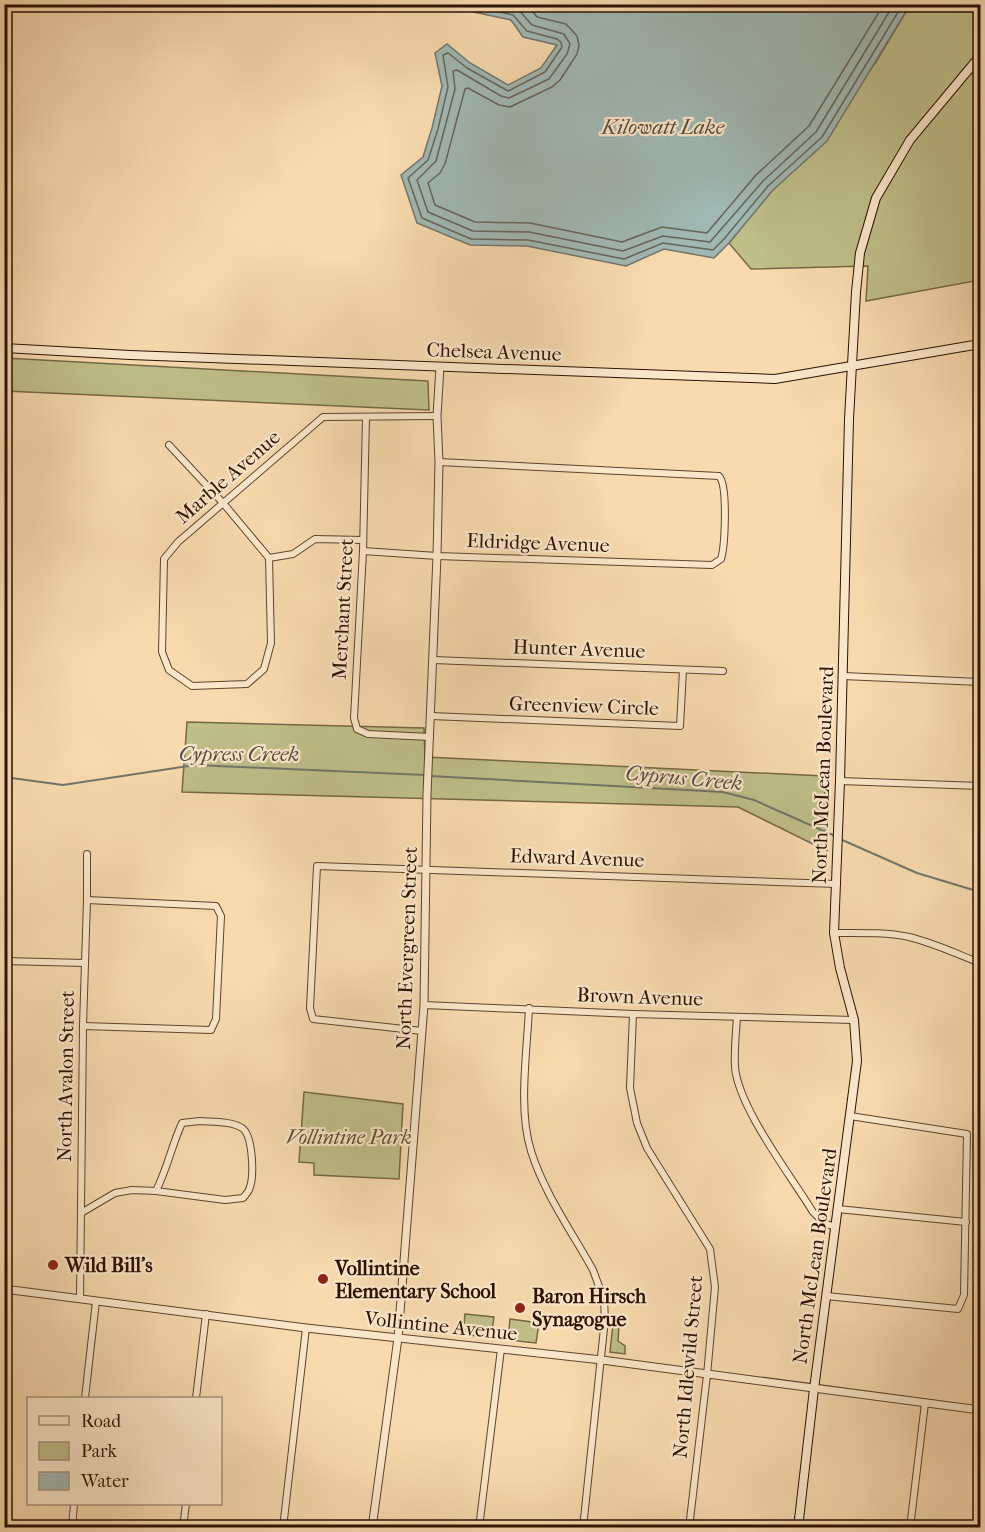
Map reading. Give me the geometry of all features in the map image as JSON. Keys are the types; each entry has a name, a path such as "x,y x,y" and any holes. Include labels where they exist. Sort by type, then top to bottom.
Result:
{"main road":[{"name":"North McLean Boulevard","path":"798,1527 856,1061 854,1020 840,968 834,933 852,367 860,253 876,198 910,140 981,56"},
{"name":"Chelsea Avenue","path":"4,348 130,355 775,379 981,344"}],"street":[{"name":"North Evergreen Street","path":"372,1527 398,1338 424,1005 427,794 437,556 440,367"},
{"name":"Marble Avenue","path":"269,558 271,643 264,669 247,684 192,686 169,670 162,652 164,559 178,542 323,417 438,416"},
{"name":"Merchant Street","path":"366,417 363,552 354,718 357,729 368,734 430,737"},
{"path":"169,445 223,503 269,558 293,554 315,539 363,540"},
{"name":"Eldridge Avenue","path":"363,552 712,565 721,559 723,554 725,494 723,480 719,476 439,462"},
{"name":"Hunter Avenue","path":"433,660 723,671"},
{"name":"Greenview Circle","path":"431,716 680,726 683,670"},
{"path":"843,676 981,682"},
{"path":"840,781 981,786"},
{"name":"North Avalon Street","path":"80,1299 87,854"},
{"name":"Edward Avenue","path":"422,1031 314,1019 310,1008 317,866 837,884"},
{"path":"4,981 6,874"},
{"path":"83,1026 211,1030 216,1019 221,916 216,906 87,900"},
{"path":"834,933 868,932 909,937 940,946 981,963"},
{"path":"5,961 85,963"},
{"name":"Brown Avenue","path":"424,1005 854,1020"},
{"path":"529,1008 526,1131 538,1171 598,1281 605,1319 583,1527"},
{"name":"North Idlewild Street","path":"633,1014 630,1088 637,1123 647,1148 710,1249 715,1287 689,1527"},
{"path":"737,1017 735,1069 741,1094 759,1127 813,1212 824,1223 835,1227"},
{"path":"826,1296 957,1309 964,1295 967,1134 850,1116"},
{"path":"81,1213 114,1192 132,1190 225,1200 243,1198 251,1184 251,1142 248,1134 239,1126 228,1124 200,1120 182,1123 173,1142 167,1168 156,1191"},
{"path":"838,1209 966,1222"},
{"name":"Vollintine Avenue","path":"4,1289 306,1328 602,1360 981,1410"},
{"path":"85,1397 96,1301"},
{"path":"196,1397 206,1314"},
{"path":"283,1527 306,1328"},
{"path":"479,1527 501,1348"},
{"path":"910,1527 925,1403"},
{"path":"72,1527 74,1505"},
{"path":"183,1527 186,1505"}],"green space":[{"path":"910,5 980,5 980,280 866,301 868,266 751,269 729,243 876,62"},
{"path":"5,358 428,381 429,410 5,391"},
{"path":"187,722 424,728 425,757 824,776 827,851 738,807 182,792"},
{"name":"Vollintine Park","path":"304,1092 403,1104 399,1179 314,1175 314,1163 299,1162"},
{"path":"465,1314 494,1317 491,1338 463,1334"},
{"path":"510,1319 539,1323 536,1343 508,1340"},
{"path":"613,1324 619,1325 618,1341 625,1346 625,1354 610,1352"}],"water":[{"name":"Kilowatt Lake","path":"440,5 910,5 827,141 773,190 714,258 664,249 626,266 527,246 470,245 417,223 401,175 423,157 432,128 442,86 435,53 447,44 470,63 508,85 541,68 557,45 523,37 511,20"}],"waterway":[{"name":"Cypress Creek","path":"4,777 63,785 195,765 425,775"},
{"name":"Cyprus Creek","path":"430,776 723,792 754,800 835,836"},
{"name":"Cyprus Creek","path":"840,839 917,873 980,892"}],"place":[{"name":"Wild Bill’s","path":"53,1265"},
{"name":"Vollintine Elementary School","path":"323,1279"},
{"name":"Baron Hirsch Synagogue","path":"520,1308"}]}
